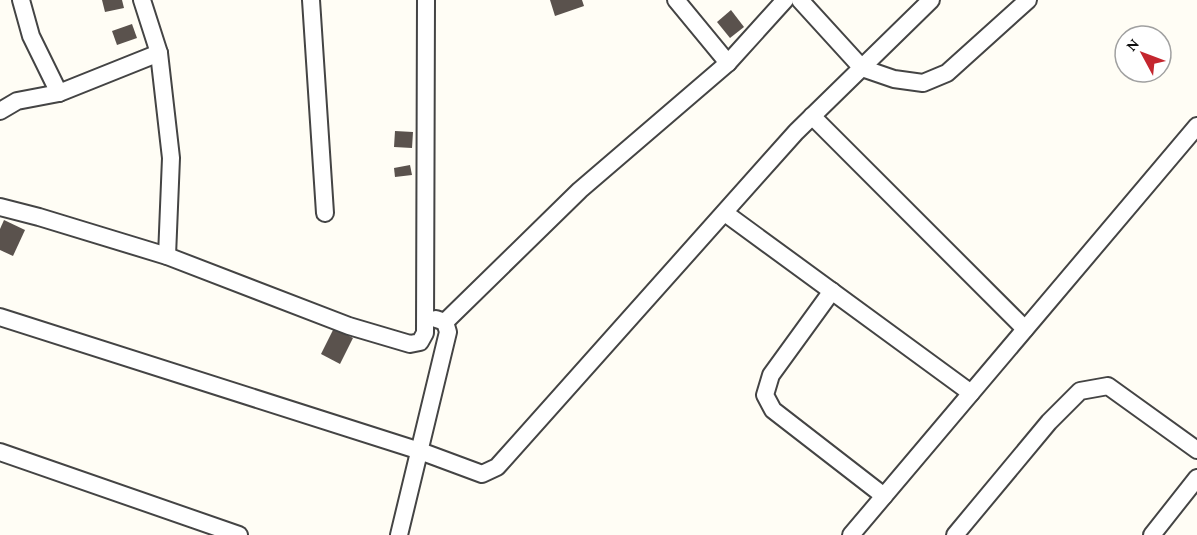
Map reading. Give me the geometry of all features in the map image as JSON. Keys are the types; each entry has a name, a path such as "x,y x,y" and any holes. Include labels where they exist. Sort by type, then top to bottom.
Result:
{"street":[{"path":"21,0 31,36 59,93"},
{"path":"142,0 159,53 171,158 168,256"},
{"path":"310,0 325,213"},
{"path":"0,207 168,256 349,326 410,345 420,342 425,333 423,315 426,0"},
{"path":"676,0 728,63"},
{"path":"445,322 580,190 728,63 785,0"},
{"path":"800,0 862,68 894,79 923,83 947,73 1028,0"},
{"path":"0,317 420,451 482,474 497,467 812,116 931,0"},
{"path":"0,111 17,101 59,93 159,53"},
{"path":"812,116 1026,328"},
{"path":"851,535 1197,126"},
{"path":"725,213 971,393"},
{"path":"832,291 771,375 765,395 773,410 884,496"},
{"path":"423,315 445,322"},
{"path":"399,535 448,332 445,322"},
{"path":"955,535 1049,422 1080,391 1108,386 1197,450"},
{"path":"0,452 239,535"},
{"path":"1152,535 1197,478"}],"building":[{"path":"102,0 122,0 124,8 105,12"},
{"path":"550,0 582,0 584,6 555,16"},
{"path":"731,10 744,27 730,38 717,22"},
{"path":"132,24 137,38 117,45 112,31"},
{"path":"395,131 413,132 412,148 394,147"},
{"path":"410,165 412,175 395,177 394,168"},
{"path":"4,220 25,230 13,256 0,250 0,229"},
{"path":"334,328 353,338 340,364 321,354"}]}
